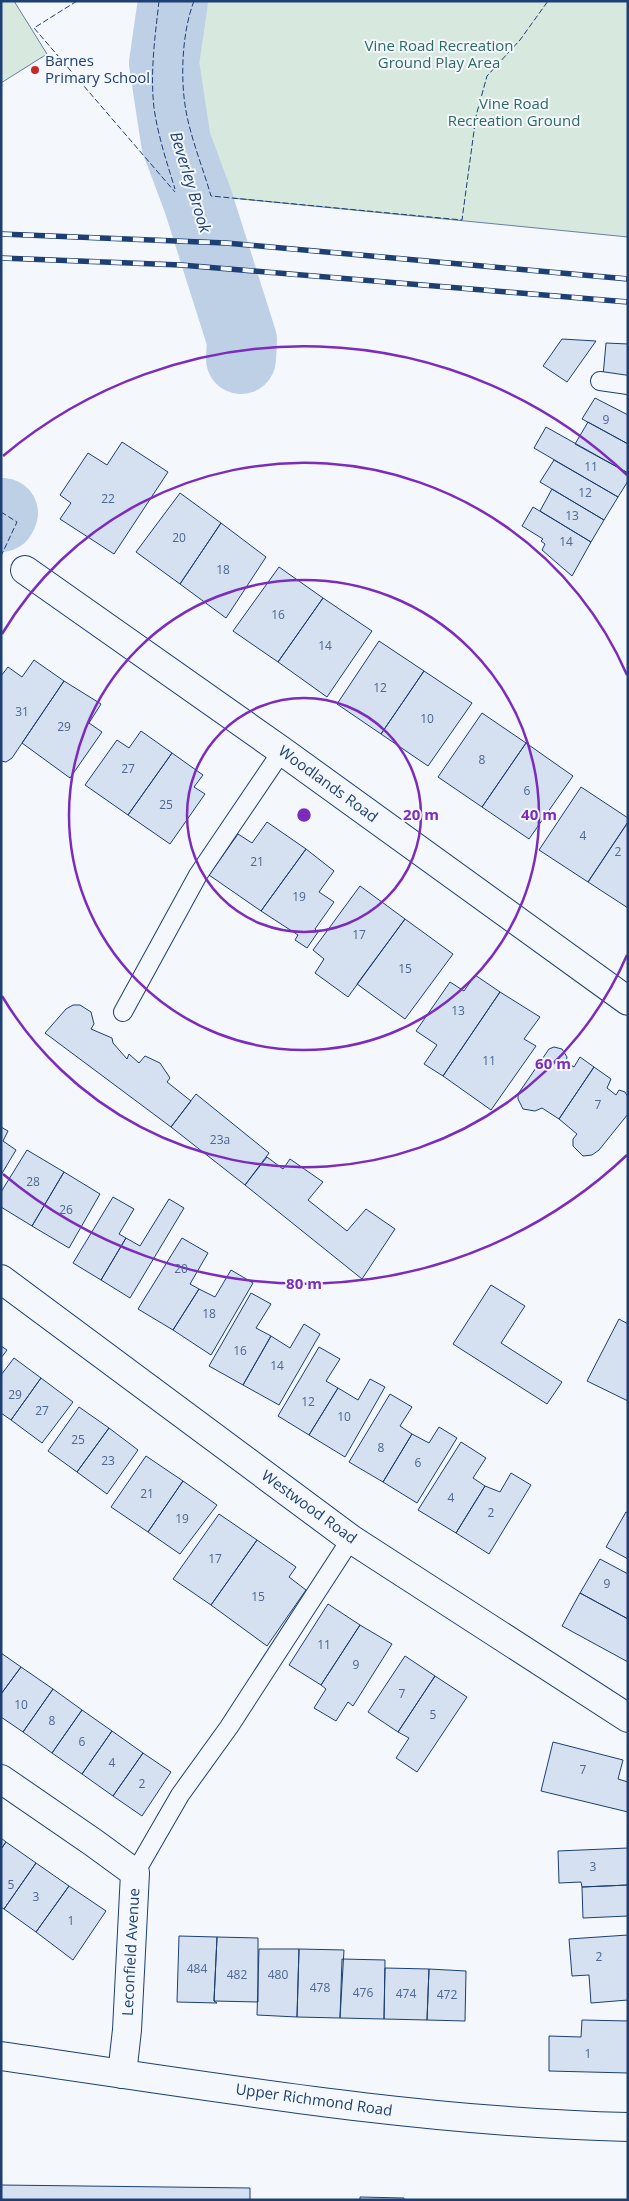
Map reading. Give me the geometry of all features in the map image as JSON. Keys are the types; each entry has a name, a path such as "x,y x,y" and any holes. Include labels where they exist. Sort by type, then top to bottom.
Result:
{"main road":[{"name":"Woodlands Road","path":"26,570 282,751 628,1001"},
{"name":"Westwood Road","path":"1,1279 351,1539 628,1718"},
{"name":"Leconfield Avenue","path":"1,1779 94,1843 135,1874 127,2030 122,2074"},
{"name":"Upper Richmond Road","path":"1,2056 362,2108 522,2124 628,2127"}],"lane":[{"path":"600,380 628,385"},
{"path":"123,1012 198,875 282,751"},
{"path":"135,1874 180,1794 229,1727 351,1539"}],"green space":[{"path":"1,1 14,1 47,54 1,83"},
{"name":"Vine Road Recreation Ground","path":"194,1 628,1 628,237 211,196 191,132 184,98 183,55 187,27"}],"building":[{"path":"562,339 596,341 567,382 543,366"},
{"path":"606,343 628,344 628,378 603,376"},
{"path":"595,398 628,415 628,444 582,419"},
{"path":"588,422 628,444 628,473 575,444"},
{"path":"546,427 628,473 628,481 618,497 534,448"},
{"path":"122,442 168,472 114,554 60,519 71,503 60,495 88,453 107,465"},
{"path":"554,460 618,497 604,520 540,482"},
{"path":"552,489 604,520 591,542 540,511"},
{"path":"180,493 221,523 180,584 136,552"},
{"path":"533,507 591,542 572,576 542,550 545,544 541,541 543,539 522,526"},
{"path":"221,523 266,557 226,618 180,584"},
{"path":"279,567 323,598 278,662 233,631"},
{"path":"323,598 372,631 327,697 278,662"},
{"path":"379,641 424,671 381,734 337,704"},
{"path":"34,660 64,681 12,758 6,762 1,761 1,676 8,667 22,677"},
{"path":"424,671 472,703 428,766 381,734"},
{"path":"64,681 101,704 89,723 102,732 70,778 22,743"},
{"path":"482,713 526,743 482,807 438,777"},
{"path":"141,731 172,753 128,815 85,785 117,740 129,748"},
{"path":"526,743 573,776 529,839 482,807"},
{"path":"172,753 203,775 194,787 205,794 170,844 128,815"},
{"path":"581,787 628,818 628,822 588,882 539,850"},
{"path":"267,822 306,849 261,911 209,875 238,834 252,843"},
{"path":"628,822 628,908 588,882"},
{"path":"306,849 334,871 319,892 334,902 315,929 318,932 307,948 295,940 298,935 261,911"},
{"path":"360,886 405,919 348,997 315,973 324,959 313,950"},
{"path":"405,919 453,954 405,1019 357,984"},
{"path":"475,975 500,992 443,1076 424,1064 437,1045 416,1031 450,982 464,991"},
{"path":"500,992 540,1017 524,1039 536,1046 491,1110 443,1076"},
{"path":"73,1005 80,1005 91,1012 94,1024 91,1029 112,1038 113,1043 127,1059 129,1054 139,1063 145,1056 160,1063 170,1078 167,1082 191,1101 171,1127 45,1033 66,1009"},
{"path":"554,1047 562,1049 567,1057 566,1062 574,1067 580,1057 594,1067 559,1119 542,1108 535,1111 523,1109 518,1099 518,1094 549,1049"},
{"path":"594,1067 611,1079 607,1088 616,1095 619,1090 625,1092 628,1097 628,1114 599,1150 592,1155 583,1156 573,1146 573,1139 577,1134 559,1119"},
{"path":"196,1094 269,1153 245,1185 171,1127"},
{"path":"1,1127 8,1131 3,1141 16,1150 1,1175"},
{"path":"27,1150 64,1172 32,1226 1,1207 1,1192"},
{"path":"267,1157 283,1169 290,1159 323,1182 308,1200 347,1231 366,1209 395,1229 362,1279 245,1185"},
{"path":"64,1172 100,1194 69,1248 32,1226"},
{"path":"113,1197 134,1209 119,1234 126,1238 101,1280 73,1263"},
{"path":"169,1199 184,1208 130,1298 101,1280 126,1238 140,1246"},
{"path":"182,1238 208,1253 190,1284 199,1289 173,1330 138,1309"},
{"path":"231,1270 253,1283 211,1355 173,1330 199,1289 215,1297"},
{"path":"491,1285 525,1306 501,1343 562,1382 547,1404 453,1344"},
{"path":"251,1293 271,1304 256,1328 271,1336 243,1385 209,1366"},
{"path":"619,1319 628,1324 628,1401 587,1381"},
{"path":"304,1324 320,1334 279,1405 243,1385 271,1336 290,1348"},
{"path":"1,1346 7,1350 1,1358"},
{"path":"319,1347 340,1359 326,1381 338,1388 309,1435 278,1416"},
{"path":"14,1358 41,1378 11,1420 1,1413 1,1375"},
{"path":"41,1378 73,1402 42,1443 11,1420"},
{"path":"370,1379 385,1387 345,1457 309,1435 338,1388 358,1400"},
{"path":"390,1394 412,1407 400,1426 412,1434 383,1482 349,1462"},
{"path":"79,1407 109,1428 77,1472 48,1451"},
{"path":"439,1427 457,1438 417,1503 383,1482 412,1434 429,1443"},
{"path":"109,1428 138,1450 107,1494 77,1472"},
{"path":"461,1442 486,1458 473,1478 485,1486 456,1533 418,1510"},
{"path":"146,1456 183,1481 148,1532 111,1507"},
{"path":"511,1473 531,1485 489,1554 456,1533 485,1486 500,1492"},
{"path":"183,1481 217,1505 180,1554 148,1532"},
{"path":"626,1512 628,1513 628,1559 606,1547"},
{"path":"219,1514 257,1540 211,1605 173,1579"},
{"path":"257,1540 296,1567 289,1577 306,1590 267,1646 211,1605"},
{"path":"600,1559 628,1574 628,1619 580,1593"},
{"path":"580,1593 628,1619 628,1662 562,1626"},
{"path":"328,1604 360,1625 321,1685 289,1665"},
{"path":"360,1625 392,1644 353,1706 348,1702 336,1721 314,1708 326,1689 321,1685"},
{"path":"1,1653 21,1667 1,1694"},
{"path":"405,1656 435,1676 398,1732 368,1712"},
{"path":"21,1667 53,1689 23,1732 1,1717 1,1694"},
{"path":"435,1676 467,1697 417,1772 396,1758 409,1738 398,1732"},
{"path":"53,1689 82,1710 52,1753 23,1732"},
{"path":"82,1710 112,1731 82,1774 52,1753"},
{"path":"112,1731 143,1753 113,1796 82,1774"},
{"path":"553,1742 623,1760 618,1779 628,1782 628,1812 541,1791"},
{"path":"143,1753 171,1772 142,1816 113,1796"},
{"path":"1,1838 6,1842 1,1849"},
{"path":"6,1842 36,1863 4,1909 1,1907 1,1849"},
{"path":"628,1848 628,1885 582,1887 581,1882 559,1883 558,1851"},
{"path":"36,1863 69,1886 36,1932 4,1909"},
{"path":"628,1885 628,1916 583,1918 582,1887"},
{"path":"69,1886 106,1911 73,1960 36,1932"},
{"path":"628,1935 628,2000 591,2003 589,1975 572,1976 569,1939"},
{"path":"179,1936 217,1937 214,2001 217,2003 177,2002"},
{"path":"217,1937 258,1938 258,2002 214,2001"},
{"path":"259,1949 299,1949 297,2017 257,2015"},
{"path":"299,1949 344,1950 340,2018 297,2017"},
{"path":"342,1959 385,1960 384,2019 340,2018"},
{"path":"385,1968 429,1969 427,2020 384,2019"},
{"path":"429,1969 466,1971 465,2021 427,2020"},
{"path":"582,2020 628,2021 628,2073 549,2071 549,2036 581,2037"},
{"path":"1,2185 250,2188 250,2200 1,2200"},
{"path":"360,2197 404,2198 404,2200 360,2200"}],"waterway":[{"name":"Beverley Brook","path":"173,1 164,63 176,142 198,201 242,340 241,359"},
{"name":"Beverley Brook","path":"1,517 3,513"}],"railway":[{"path":"1,234 226,243 628,279"},
{"path":"1,258 181,265 628,302"}],"fence":[{"path":"77,1 34,28 175,192"},
{"path":"159,1 153,68 154,108 160,139 175,189"},
{"path":"194,1 187,27 183,55 184,98 191,132 211,196 462,220 476,116 487,76 520,40 548,1"},
{"path":"1,512 17,522 1,556"}],"place":[{"name":"Barnes Primary School","path":"35,70"}],"park label":[{"name":"Vine Road Recreation Ground Play Area","path":"439,54"}]}
